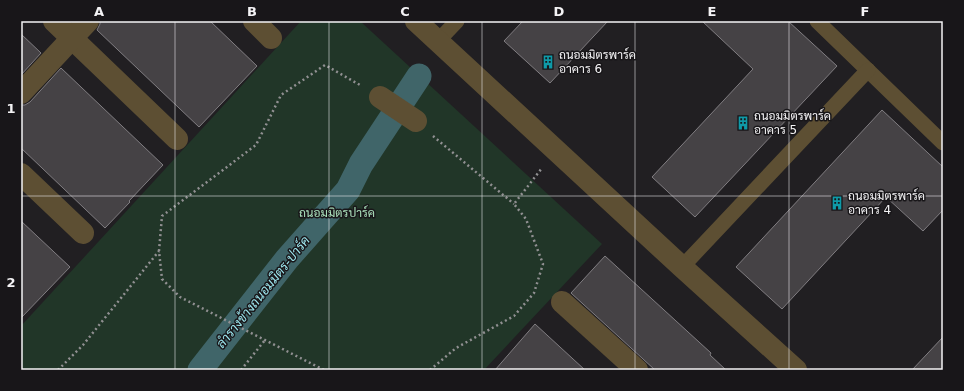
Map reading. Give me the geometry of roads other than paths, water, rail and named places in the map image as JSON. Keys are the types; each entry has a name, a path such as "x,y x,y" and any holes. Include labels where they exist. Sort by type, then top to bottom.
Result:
{"street":[{"path":"54,21 177,139"},
{"path":"21,93 88,21"},
{"path":"254,21 272,38"},
{"path":"416,21 682,267 796,370"},
{"path":"380,97 416,121"},
{"path":"21,174 83,233"},
{"path":"562,302 637,370"}],"lane":[{"path":"438,41 458,21"},
{"path":"817,21 943,143"},
{"path":"682,267 868,70"}],"waterway":[{"name":"ลำรางข้างถนอมมิตร-ปาร์ค","path":"200,370 287,259 348,190 361,164 419,76"}],"place":[{"name":"ถนอมมิตรพาร์ค อาคาร 6","path":"548,62"},
{"name":"ถนอมมิตรพาร์ค อาคาร 5","path":"743,123"},
{"name":"ถนอมมิตรพาร์ค อาคาร 4","path":"837,203"}],"park label":[{"name":"ถนอมมิตรปาร์ค","path":"337,213"}]}
